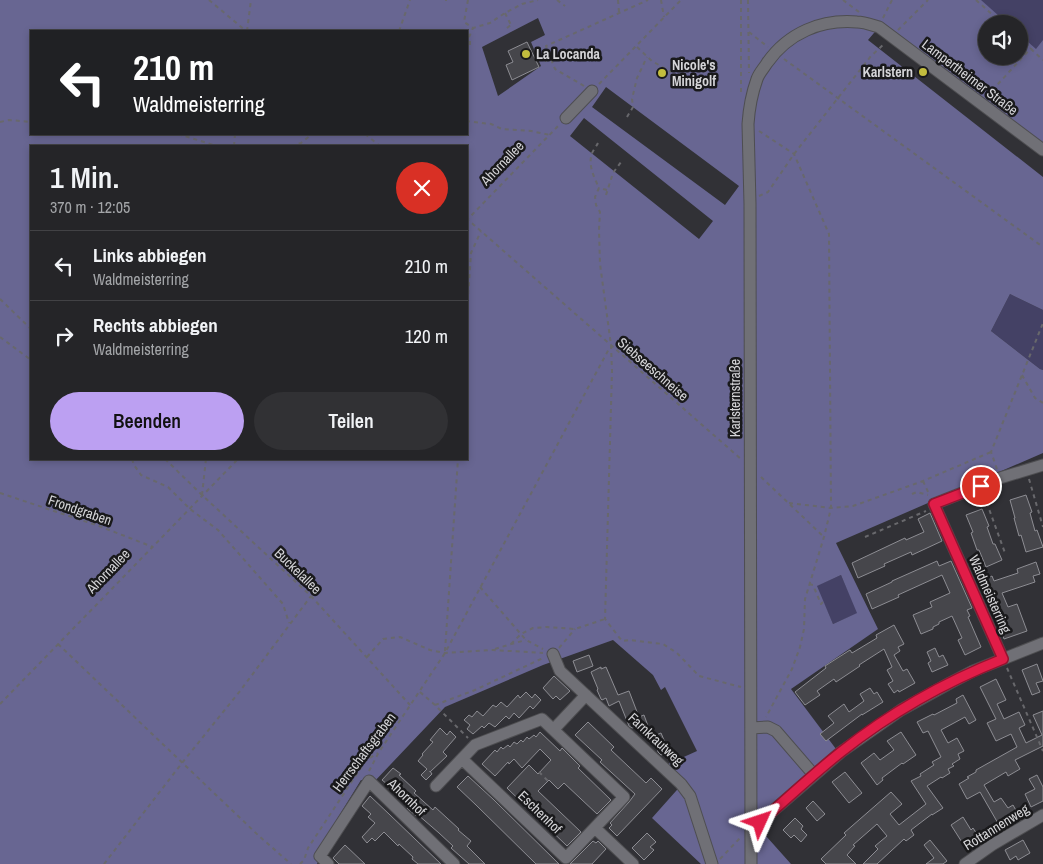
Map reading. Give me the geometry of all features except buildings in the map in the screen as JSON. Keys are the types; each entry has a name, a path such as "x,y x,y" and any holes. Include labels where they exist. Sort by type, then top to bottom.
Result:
{"street":[{"name":"Karlsternstraße","path":"751,864 756,728 750,466 749,111 757,78 775,52 793,36 814,26 836,22 858,22 879,27"},
{"name":"Lampertheimer Straße","path":"879,27 1043,150"},
{"path":"563,122 589,89"},
{"path":"935,507 934,504 1000,478 1043,465"},
{"name":"Waldmeisterring","path":"935,507 1003,659"},
{"path":"752,829 841,752 901,710 973,671 1043,643"},
{"name":"Farnkrautweg","path":"553,654 560,671 681,784 690,796 713,864"},
{"path":"554,730 586,695"},
{"name":"Eschenhof","path":"436,786 462,758 476,745 542,719 624,797 566,858 462,758"},
{"path":"756,728 768,727 779,733 814,775"},
{"name":"Ahornhof","path":"328,864 320,856 369,781 454,864"},
{"name":"Rottannenweg","path":"965,864 992,845 1043,815"},
{"path":"595,828 633,864"}],"path":[{"path":"209,0 246,30"},
{"path":"247,30 252,0"},
{"path":"399,30 410,0"},
{"path":"468,0 464,22 473,28"},
{"path":"470,45 468,37 473,28 490,23 505,12 522,4 538,0"},
{"path":"557,0 565,6"},
{"path":"618,0 619,12"},
{"path":"648,0 546,46 555,69 589,89 637,46 681,0"},
{"path":"661,0 664,18"},
{"path":"748,0 748,32 1043,247"},
{"path":"843,0 848,3"},
{"path":"879,27 892,0"},
{"path":"750,197 756,197 768,192 794,154 871,56 928,0"},
{"path":"976,0 993,15"},
{"path":"505,12 511,24 507,28"},
{"path":"637,46 652,61 671,72"},
{"path":"980,103 1030,48 1043,60"},
{"path":"627,118 633,107 632,99 637,78 647,57"},
{"path":"545,61 550,59"},
{"path":"0,122 4,120 30,122"},
{"path":"468,122 491,124 502,129 531,131 550,135"},
{"name":"Ahornallee","path":"468,219 563,122"},
{"path":"748,124 794,154 829,234 832,508 804,604 804,629 800,647 792,669 756,728"},
{"path":"181,135 214,145"},
{"path":"294,145 301,143 311,135"},
{"path":"366,135 379,145"},
{"path":"598,143 590,157 591,168 599,188 607,190"},
{"path":"606,195 613,173 621,162"},
{"path":"599,188 595,196 596,205 600,212 600,264 611,345 612,371 606,618 622,641 629,640 663,644 677,653 699,676 744,687"},
{"name":"Siebseeschneise","path":"468,221 750,466 824,537"},
{"path":"468,297 471,253 481,232"},
{"path":"0,299 30,328"},
{"path":"1000,478 991,452 1043,323"},
{"path":"0,336 30,359"},
{"name":"Herrschaftsgraben","path":"300,864 304,860 308,848 366,760 379,752 445,652 611,345"},
{"path":"1022,375 1035,398 1043,403"},
{"path":"789,503 832,508 853,506 923,481 991,452"},
{"path":"132,460 134,466 141,475 168,487 190,509 218,530 283,604 289,623"},
{"name":"Buckelallee","path":"166,460 310,596 410,705"},
{"path":"202,495 206,460"},
{"name":"Ahornallee","path":"0,704 237,460"},
{"path":"445,652 458,460"},
{"path":"1026,470 1043,527"},
{"path":"912,494 917,492 930,496 923,481"},
{"path":"981,486 1005,553"},
{"name":"Frondgraben","path":"0,493 99,526 153,547"},
{"path":"865,537 935,507"},
{"path":"809,584 813,585 821,604 823,602"},
{"path":"480,586 526,640 553,654"},
{"path":"104,864 240,691 310,596"},
{"path":"511,644 521,634 533,628 575,629 606,618"},
{"path":"435,705 475,690 553,654 575,629"},
{"path":"366,658 383,639 400,637 430,650 445,652 493,650 553,654"},
{"path":"493,650 526,640"},
{"path":"58,644 259,836 291,864"},
{"path":"1003,659 1043,751"},
{"path":"420,692 476,745"},
{"path":"369,781 368,773 379,752"},
{"path":"539,772 548,781"},
{"path":"713,864 743,835 752,829"}],"shaded area":[{"path":"0,0 981,0 998,15 978,15 978,65 1028,65 1028,42 1036,49 1043,40 1043,150 879,27 868,40 1043,177 1043,310 1010,294 991,331 1043,370 1043,453 836,543 878,629 791,689 836,749 788,792 757,826 791,864 701,864 652,818 684,782 666,765 697,751 665,687 661,690 653,675 613,640 543,665 445,707 373,783 361,780 315,855 317,864 0,864","holes":["538,18 545,35 531,42 541,66 498,96 482,47","606,87 739,186 725,205 592,107","584,118 713,221 699,239 570,136","841,575 857,613 833,624 817,586"]},
{"path":"980,0 1043,0 1043,57 1028,43 1028,15 996,15"},
{"path":"1010,294 1043,310 1043,370 991,331"},
{"path":"841,575 858,613 833,624 816,586"}],"place":[{"name":"La Locanda","path":"526,54"},
{"name":"Karlstern","path":"923,72"},
{"name":"Nicole's Minigolf","path":"662,73"}],"route":[{"path":"760,822 841,752 871,730 901,710 950,683 1003,659 934,504 981,486"}]}
